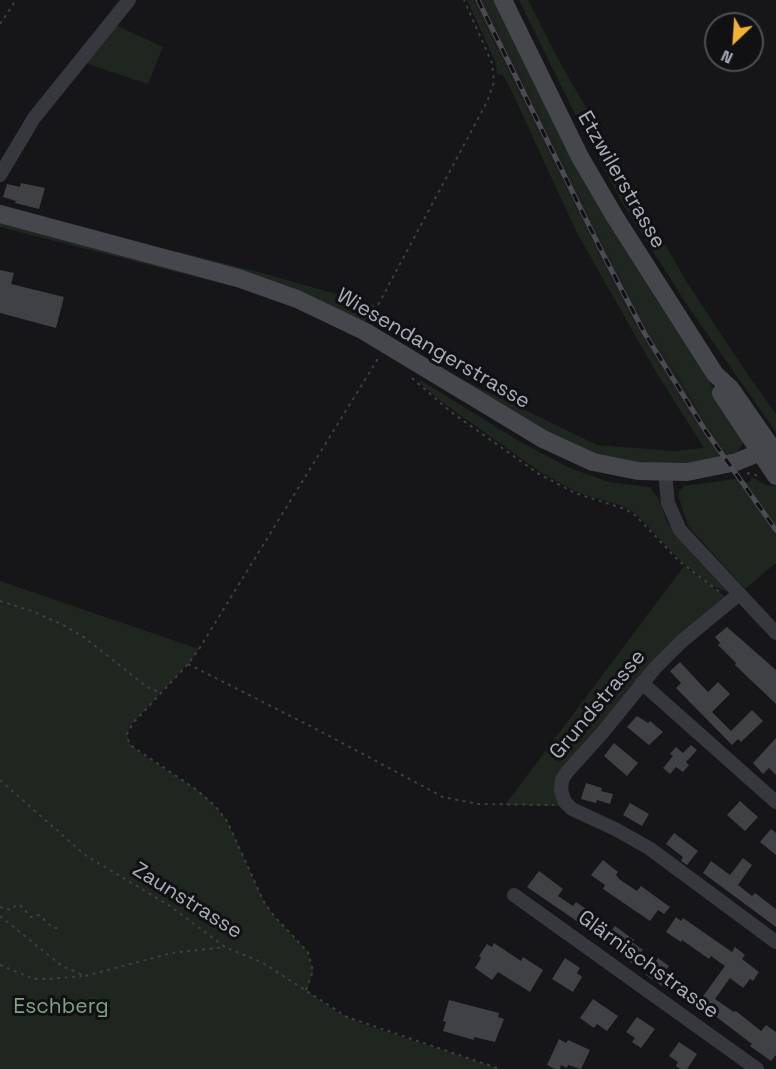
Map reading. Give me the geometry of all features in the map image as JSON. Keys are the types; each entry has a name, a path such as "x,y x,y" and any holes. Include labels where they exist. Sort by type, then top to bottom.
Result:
{"main road":[{"name":"Etzwilerstrasse","path":"503,0 580,157 615,217 715,374 731,389 768,450 776,476"},
{"name":"Wiesendangerstrasse","path":"0,214 251,282 318,308 364,331 567,452 614,468 665,473 709,469 768,450"}],"street":[{"path":"0,176 34,118 129,0"},
{"path":"665,473 668,503 680,530 776,633"},
{"name":"Grundstrasse","path":"568,806 561,791 562,780 567,771 598,739 642,683 676,647 739,594"},
{"path":"642,683 776,802"},
{"path":"568,806 649,848 776,942"},
{"name":"Glärnischstrasse","path":"514,895 757,1069"}],"path":[{"path":"0,24 16,0"},
{"path":"364,331 487,102 494,82 492,63 464,0"},
{"path":"306,990 313,971 308,952 264,902 227,821 206,797 142,754 129,743 127,737 129,728 188,664 212,628 381,354"},
{"path":"408,374 451,411 538,474 575,493 625,509 635,515 678,561 711,586"},
{"path":"0,601 32,611 65,626 85,638 147,687 161,693"},
{"path":"188,664 320,730 443,796 478,804 568,806"},
{"name":"Zaunstrasse","path":"0,780 86,855 170,906 225,948 252,957 347,1017 500,1069"},
{"path":"0,907 11,910 19,905 31,917 39,915 54,928 60,928"},
{"path":"0,916 62,966 85,976"},
{"path":"0,965 34,979 63,979 85,976 171,953 225,948"}],"shaded area":[{"path":"473,0 484,0 607,251 679,380 717,440 709,446 653,356 619,295"}],"green space":[{"path":"467,0 473,0 619,295 653,356 709,445 716,440 643,319 607,251 484,0 496,0 637,265 743,436 743,443 737,452 691,463 641,464 580,451 444,375 461,379 597,445 675,451 704,448 656,372 577,233 512,92 503,75 497,74 496,63"},
{"path":"519,0 528,0 558,59 686,281 776,414 776,432 687,305 620,199"},
{"path":"113,24 163,47 148,84 82,62"},
{"path":"0,214 238,278 235,287 0,227"},
{"path":"176,251 375,305 368,319 363,322 174,255"},
{"path":"420,380 519,441 570,468 609,482 650,487 658,497 668,524 726,587 727,592 710,585 687,567 635,513 625,507 577,492 543,474 442,402 420,383"},
{"path":"752,477 766,485 776,486 776,563 745,589 688,526 679,491 684,486 735,479 749,483"},
{"path":"684,566 731,601 682,641 567,771 568,806 505,805"},
{"name":"Eschberg","path":"0,581 199,649 188,664 131,725 127,734 129,743 197,790 215,806 227,821 264,902 308,952 313,971 307,991 336,1011 360,1023 500,1069 0,1069"}],"building":[{"path":"21,183 45,188 39,209 15,203 16,201 3,197 7,184 20,187"},
{"path":"0,270 14,273 11,284 64,297 56,328 0,313"},
{"path":"727,627 776,670 776,704 735,665 736,663 718,645 720,643 715,637"},
{"path":"680,662 708,692 718,682 730,694 712,712 731,731 752,710 763,721 741,742 738,739 732,745 676,688 681,683 670,671"},
{"path":"637,716 648,723 650,721 663,732 649,745 627,727"},
{"path":"776,738 776,775 769,768 763,774 753,763"},
{"path":"614,743 638,763 627,776 604,756"},
{"path":"691,745 697,750 686,762 689,765 683,772 676,767 670,774 663,768 673,756 670,754 676,747 683,753"},
{"path":"586,783 613,794 610,804 581,799"},
{"path":"740,801 758,817 745,831 727,815"},
{"path":"630,803 649,814 642,826 623,815"},
{"path":"771,829 776,833 776,855 760,842"},
{"path":"674,833 698,851 687,865 681,861 683,857 666,844"},
{"path":"743,858 752,865 738,885 752,896 755,893 776,909 776,927 703,873 711,861 730,875"},
{"path":"603,860 618,872 616,875 619,879 637,891 641,886 670,907 664,914 658,910 650,921 603,889 605,885 591,875"},
{"path":"539,871 563,889 558,896 573,906 576,902 598,917 586,931 577,924 578,922 527,887"},
{"path":"676,917 681,921 683,918 732,952 735,947 745,955 742,959 759,972 753,981 750,979 743,988 730,978 715,999 734,1012 736,1011 761,1031 766,1025 776,1032 776,1055 771,1061 698,1003 725,966 711,956 709,959 666,932"},
{"path":"615,926 643,950 633,964 614,950 616,947 605,939"},
{"path":"494,943 521,961 523,957 543,970 530,992 498,972 492,980 475,968 487,944 492,947"},
{"path":"565,958 580,968 577,973 582,977 573,992 552,979"},
{"path":"658,958 669,966 664,973 675,980 668,990 646,975"},
{"path":"593,999 618,1016 607,1031 597,1024 594,1028 580,1018"},
{"path":"449,1000 499,1013 498,1017 504,1019 495,1042 474,1037 474,1040 443,1031 446,1022 443,1021"},
{"path":"637,1017 655,1029 641,1048 632,1042 635,1038 626,1032"},
{"path":"559,1039 566,1043 568,1040 590,1050 581,1069 561,1065 560,1069 555,1069 547,1065"},
{"path":"679,1042 697,1054 687,1069 680,1069 676,1066 678,1062 669,1056"}],"railway":[{"path":"478,0 645,334 705,430 776,530"}]}
